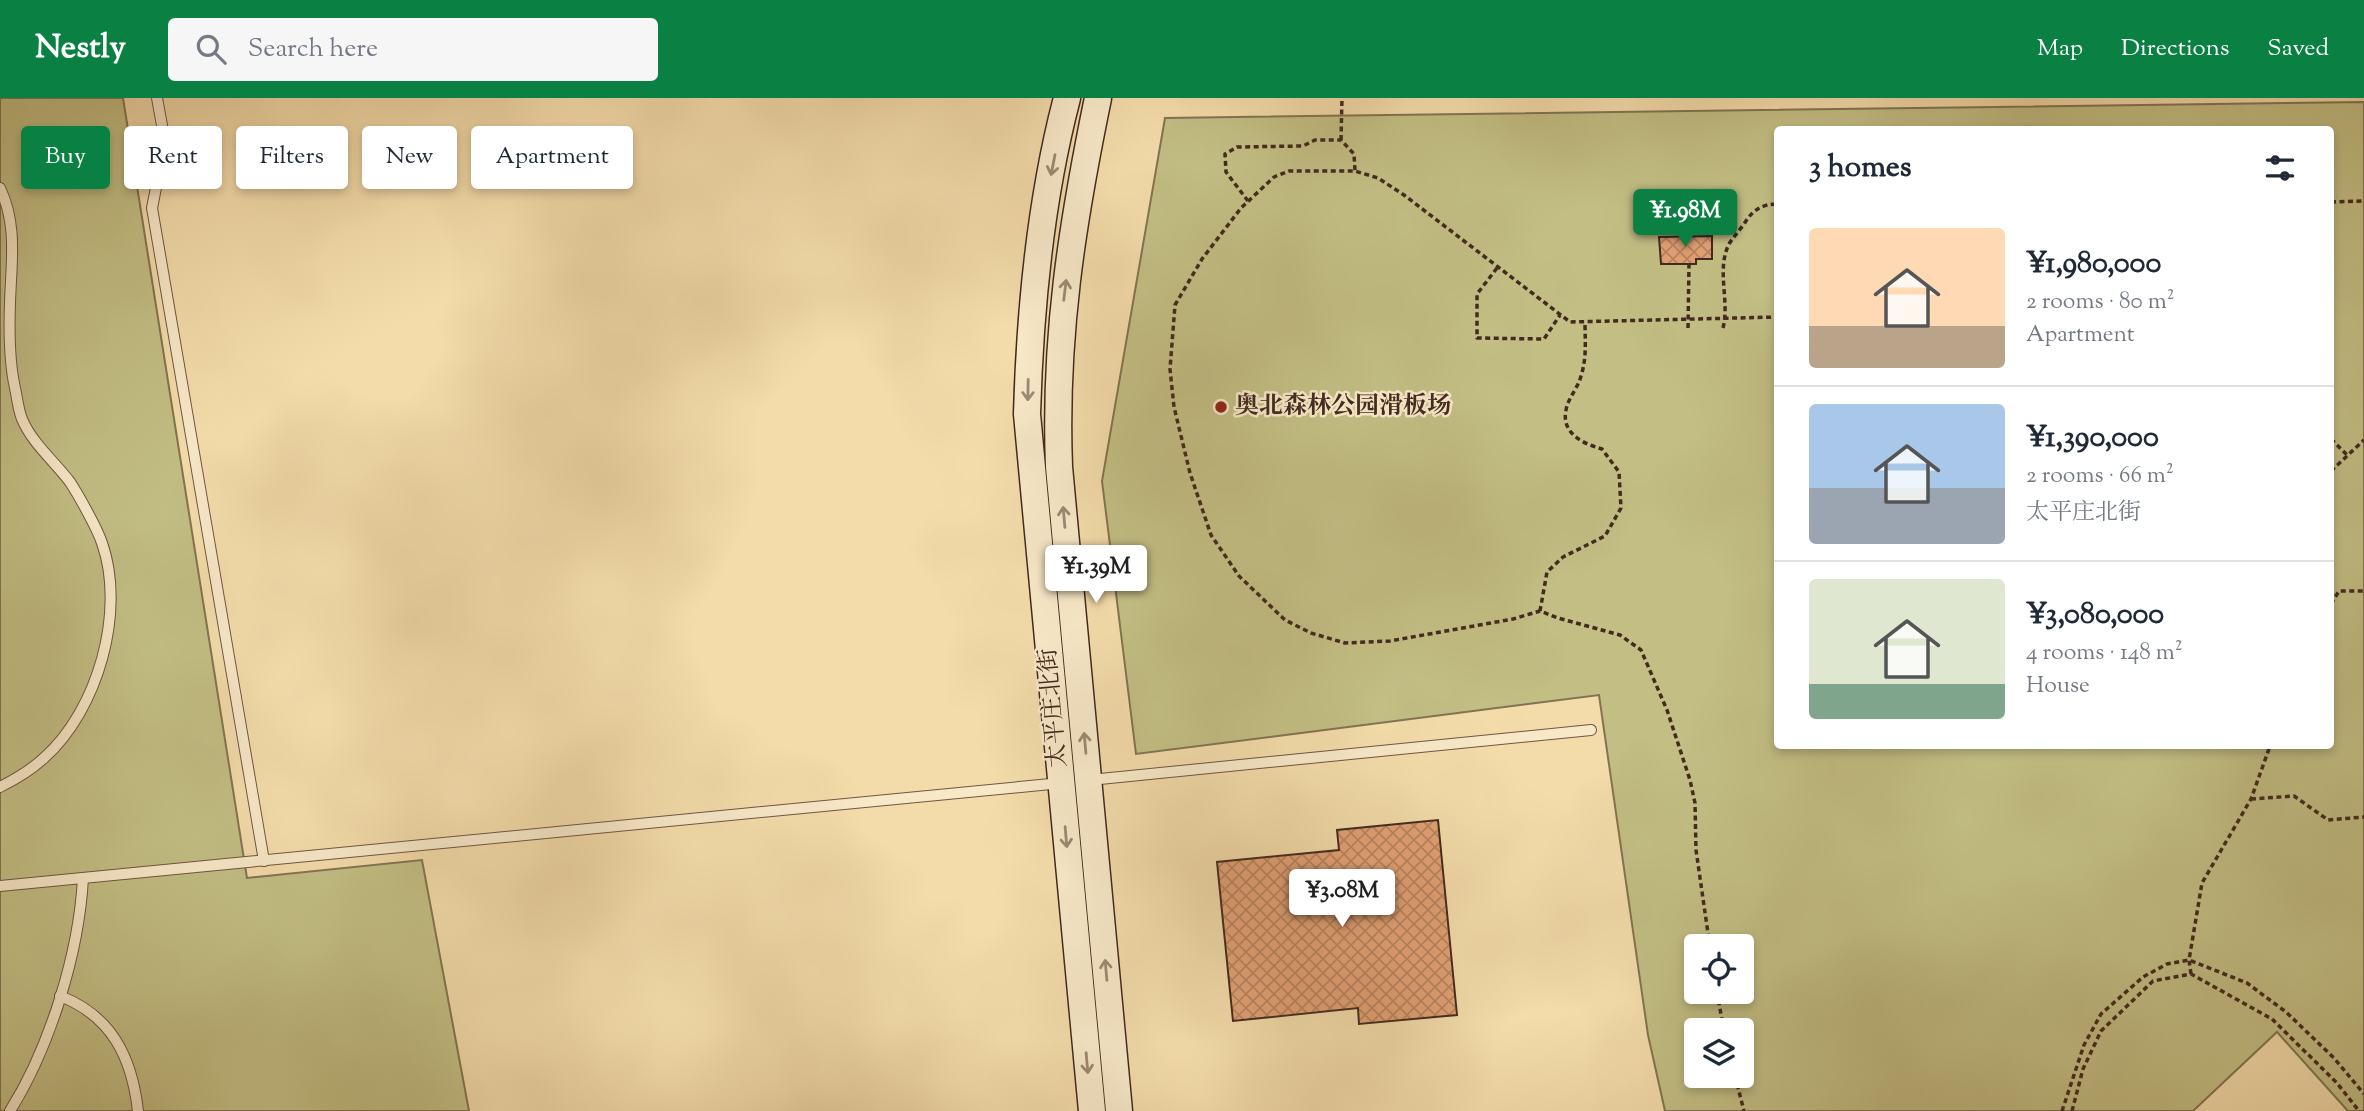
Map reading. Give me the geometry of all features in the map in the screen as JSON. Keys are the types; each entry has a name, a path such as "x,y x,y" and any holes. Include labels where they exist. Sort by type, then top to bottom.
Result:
{"main road":[{"name":"太平庄北街","path":"1067,98 1039,246 1028,356 1027,414 1092,1111"},
{"name":"太平庄北街","path":"1098,98 1080,190 1065,292 1058,360 1057,415 1059,467 1119,1111"}],"lane":[{"path":"157,98 165,142 152,208 264,860"},
{"path":"0,188 12,225 14,258 5,299 14,383 22,419 42,450 71,484 102,543 109,577 111,618 102,661 72,725 46,757 0,788"},
{"path":"0,886 1591,730"},
{"path":"10,1111 36,1057 60,996 77,936 83,878"},
{"path":"60,996 87,1008 120,1045 132,1075 138,1111"}],"path":[{"path":"1342,98 1341,140 1354,155 1355,171"},
{"path":"1248,201 1226,172 1225,154 1237,147 1303,146 1315,140 1341,140"},
{"path":"1708,934 1696,850 1695,803 1690,780 1668,710 1641,650 1620,635 1541,611 1513,619 1390,641 1345,643 1311,633 1285,620 1238,576 1211,536 1190,474 1174,407 1170,369 1175,305 1202,259 1248,201 1274,177 1289,171 1355,171 1378,178 1404,195 1570,322 1774,317"},
{"path":"2334,202 2364,201"},
{"path":"1723,328 1724,263 1729,245 1754,210 1774,204"},
{"path":"1688,328 1689,264"},
{"path":"1497,268 1477,293 1477,338 1544,339 1560,315"},
{"path":"1541,611 1547,572 1563,557 1605,536 1621,508 1619,472 1602,449 1582,443 1568,429 1565,412 1580,379 1587,352 1585,321"},
{"path":"2334,468 2364,440"},
{"path":"2334,442 2347,456"},
{"path":"2334,599 2339,591 2364,591"},
{"path":"2191,974 2189,960 2202,883 2251,799 2269,749"},
{"path":"2251,799 2294,796 2328,820 2364,817"},
{"path":"2062,1111 2084,1045 2101,1014 2143,977 2167,964 2189,960 2247,983 2277,1005 2334,1058 2364,1094"},
{"path":"2072,1111 2083,1069 2101,1031 2153,981 2191,974 2272,1019 2337,1083 2359,1111"},
{"path":"1738,1088 1744,1111"}],"shaded area":[{"path":"0,98 123,98 127,126 124,126 124,189 137,189 247,878 422,860 469,1111 0,1111"},
{"path":"2364,102 2364,1111 2348,1111 2277,1032 2193,1111 1665,1111 1648,1035 1599,695 1136,754 1102,481 1165,118"}],"building":[{"path":"1712,236 1712,259 1696,259 1696,264 1661,264 1659,237"},
{"path":"1438,820 1457,1015 1359,1024 1358,1008 1233,1021 1217,862 1339,850 1337,830"}],"place":[{"name":"奥北森林公园滑板场","path":"1221,407"}]}
